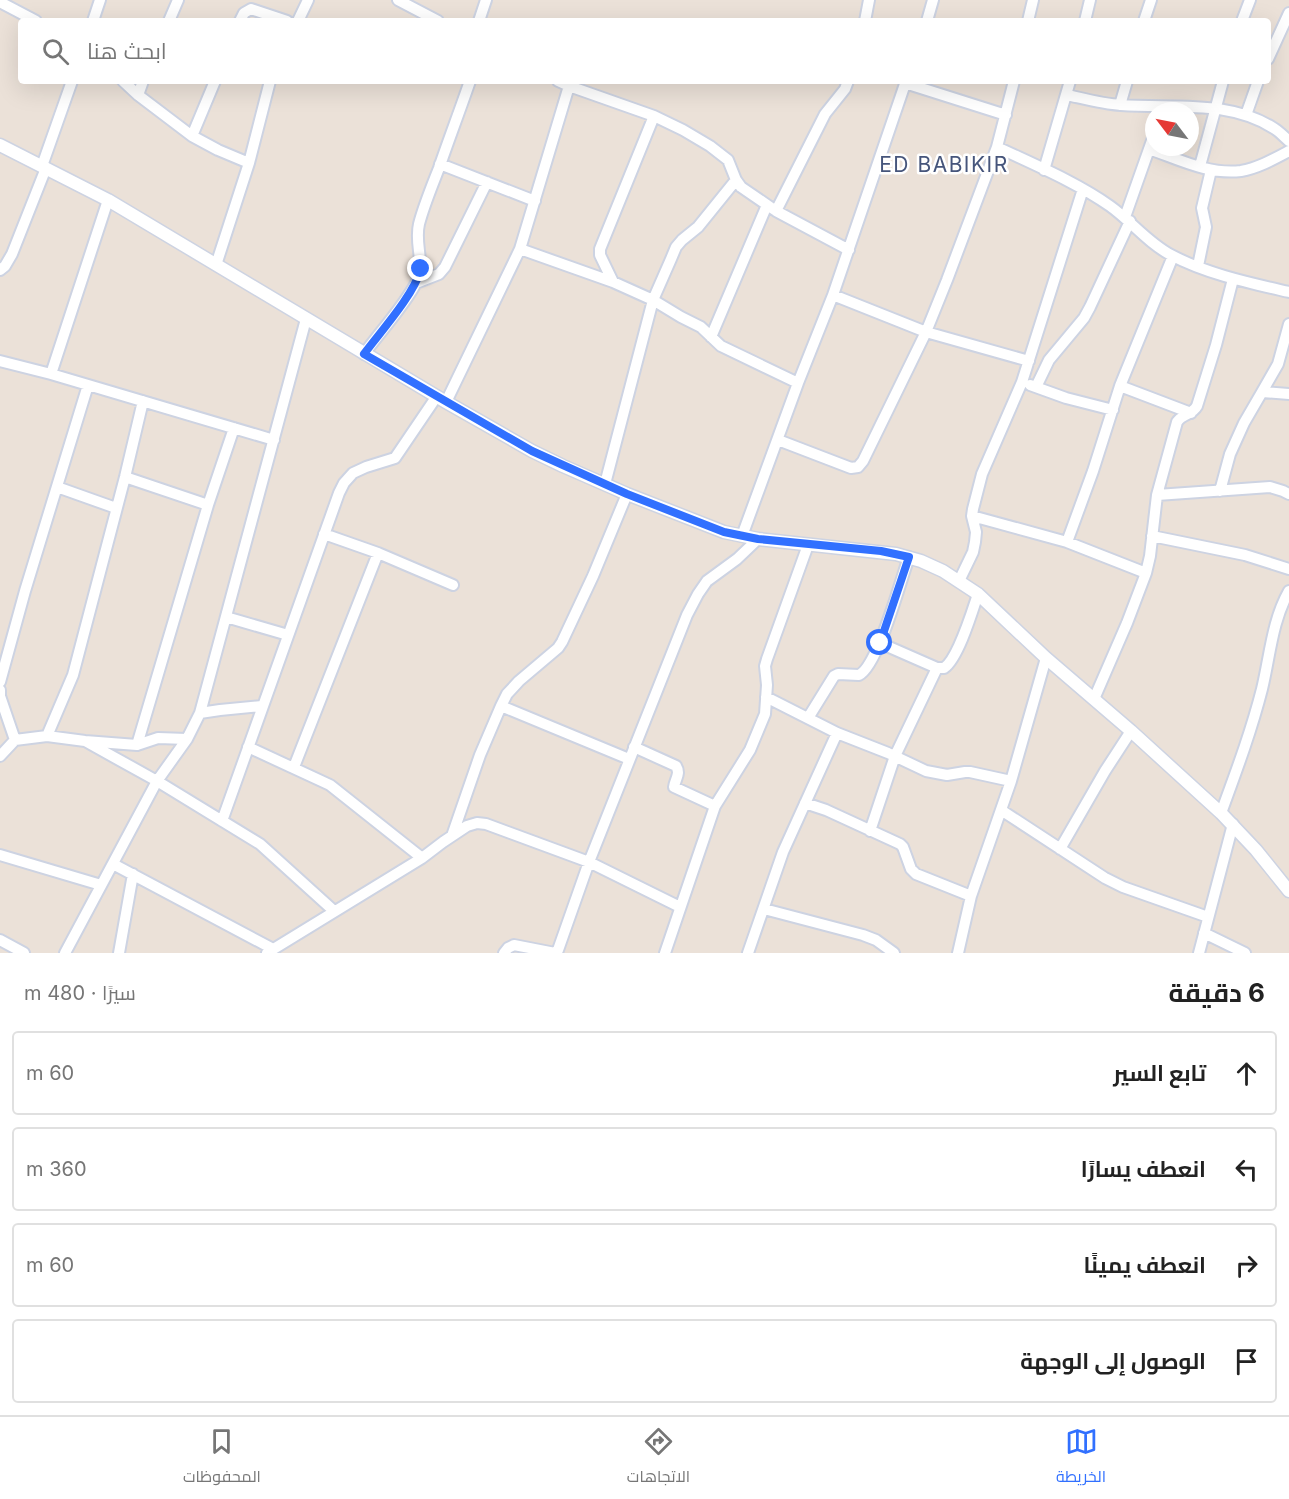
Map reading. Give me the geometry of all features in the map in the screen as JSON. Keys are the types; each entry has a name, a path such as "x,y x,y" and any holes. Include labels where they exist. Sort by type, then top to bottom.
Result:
{"street":[{"path":"94,18 100,0"},
{"path":"170,18 178,0"},
{"path":"299,18 308,0"},
{"path":"398,0 432,18"},
{"path":"480,18 486,0"},
{"path":"866,18 869,0"},
{"path":"928,18 933,0"},
{"path":"1029,18 1034,0"},
{"path":"1086,18 1090,0"},
{"path":"1145,18 1151,0"},
{"path":"1243,18 1250,0"},
{"path":"3,2 31,18"},
{"path":"242,18 247,10 251,9 278,18"},
{"path":"1271,52 1289,13"},
{"path":"0,269 5,266 12,254 71,84"},
{"path":"126,84 192,136 249,163"},
{"path":"138,95 142,84"},
{"path":"192,136 214,84"},
{"path":"216,265 249,163 269,84"},
{"path":"364,354 416,283 421,269 418,227 469,84"},
{"path":"565,84 654,116 701,140 731,164 741,187 772,208 849,250"},
{"path":"711,337 772,208 825,114 846,84"},
{"path":"742,536 849,250 905,84"},
{"path":"912,84 1006,115"},
{"path":"778,440 851,468 858,467 863,461 926,332 952,269 997,147 1013,84"},
{"path":"1044,170 1069,84"},
{"path":"1120,105 1125,84"},
{"path":"1200,166 1222,84"},
{"path":"1246,115 1257,84"},
{"path":"222,821 344,483 359,470 395,458 441,399 520,249 569,86"},
{"path":"1067,95 1145,107"},
{"path":"1199,109 1215,109 1246,115 1275,129 1289,141"},
{"path":"613,282 600,255 600,249 654,116"},
{"path":"0,145 108,200 364,354 532,451 627,494 724,532 758,539 881,551 932,565 978,594 1046,658 1221,813 1256,850 1289,891"},
{"path":"997,147 1083,189 1128,219 1153,242 1173,256 1233,279 1289,292"},
{"path":"1170,156 1224,172 1242,171 1289,151"},
{"path":"1036,387 1049,360 1084,318 1090,307 1128,219 1147,156"},
{"path":"440,164 535,201"},
{"path":"1198,266 1206,227 1202,208 1211,170"},
{"path":"605,484 653,300 676,247 698,227 736,180"},
{"path":"416,283 439,274 445,267 487,182"},
{"path":"959,581 973,552 976,532 972,516 982,474 1022,382 1083,189"},
{"path":"51,374 108,200"},
{"path":"520,249 613,282 653,300 701,327 725,348 798,383"},
{"path":"1067,542 1120,386 1173,256"},
{"path":"1094,699 1146,573 1157,495 1177,422 1180,417 1191,413 1197,406 1233,279"},
{"path":"832,295 926,332 1029,361"},
{"path":"65,953 157,781 187,739 200,713 306,319"},
{"path":"1220,491 1230,454 1244,423 1278,364 1289,324"},
{"path":"0,363 51,374 274,440"},
{"path":"1022,382 1066,398 1113,410"},
{"path":"0,682 25,591 88,385"},
{"path":"1120,386 1191,413"},
{"path":"1263,392 1289,394"},
{"path":"47,736 73,675 125,477 142,401"},
{"path":"137,745 208,505 234,428"},
{"path":"125,477 208,505"},
{"path":"1157,495 1270,487 1289,494"},
{"path":"57,488 116,508"},
{"path":"452,836 480,754 507,694 562,642 610,538 627,494"},
{"path":"972,516 1067,542 1146,573"},
{"path":"324,534 378,552 453,585"},
{"path":"1152,537 1245,555 1289,569"},
{"path":"504,953 514,945 555,953 558,950 589,862 687,615 707,581 737,559 758,539"},
{"path":"665,953 715,806 750,750 765,714 765,666 808,545"},
{"path":"294,767 378,552"},
{"path":"807,718 834,676 862,674 867,669 880,643 909,557"},
{"path":"1221,813 1248,740 1262,687 1275,622 1289,591"},
{"path":"880,643 937,668 944,668 951,662 959,646 978,594"},
{"path":"226,617 288,635"},
{"path":"958,953 971,896 1011,781 1046,658"},
{"path":"870,831 895,756 937,668"},
{"path":"0,690 15,740"},
{"path":"766,697 837,732 926,771 944,775 965,772 1011,781"},
{"path":"200,713 262,706"},
{"path":"501,706 629,759"},
{"path":"1060,849 1131,731"},
{"path":"748,953 783,852 837,732"},
{"path":"0,756 15,740 47,736 137,745 158,738 187,739"},
{"path":"85,741 157,781 267,850 334,911"},
{"path":"248,747 330,785 422,858"},
{"path":"634,747 676,766 679,770 674,787 715,806"},
{"path":"805,803 826,810 901,845 911,869 916,874 971,896"},
{"path":"1001,810 1105,878 1123,887 1208,917"},
{"path":"113,864 270,951 422,858 467,826 477,823 486,824 589,862 680,907"},
{"path":"1199,953 1233,824"},
{"path":"0,855 101,885"},
{"path":"119,953 133,874"},
{"path":"764,909 870,937 894,953"},
{"path":"1204,933 1245,953"},
{"path":"0,940 24,953"}],"district":[{"name":"ED BABIKIR","path":"944,164"}],"route":[{"path":"421,269 416,283 406,298 364,354 532,451 627,494 724,532 758,539 881,551 909,557 880,643"}]}
